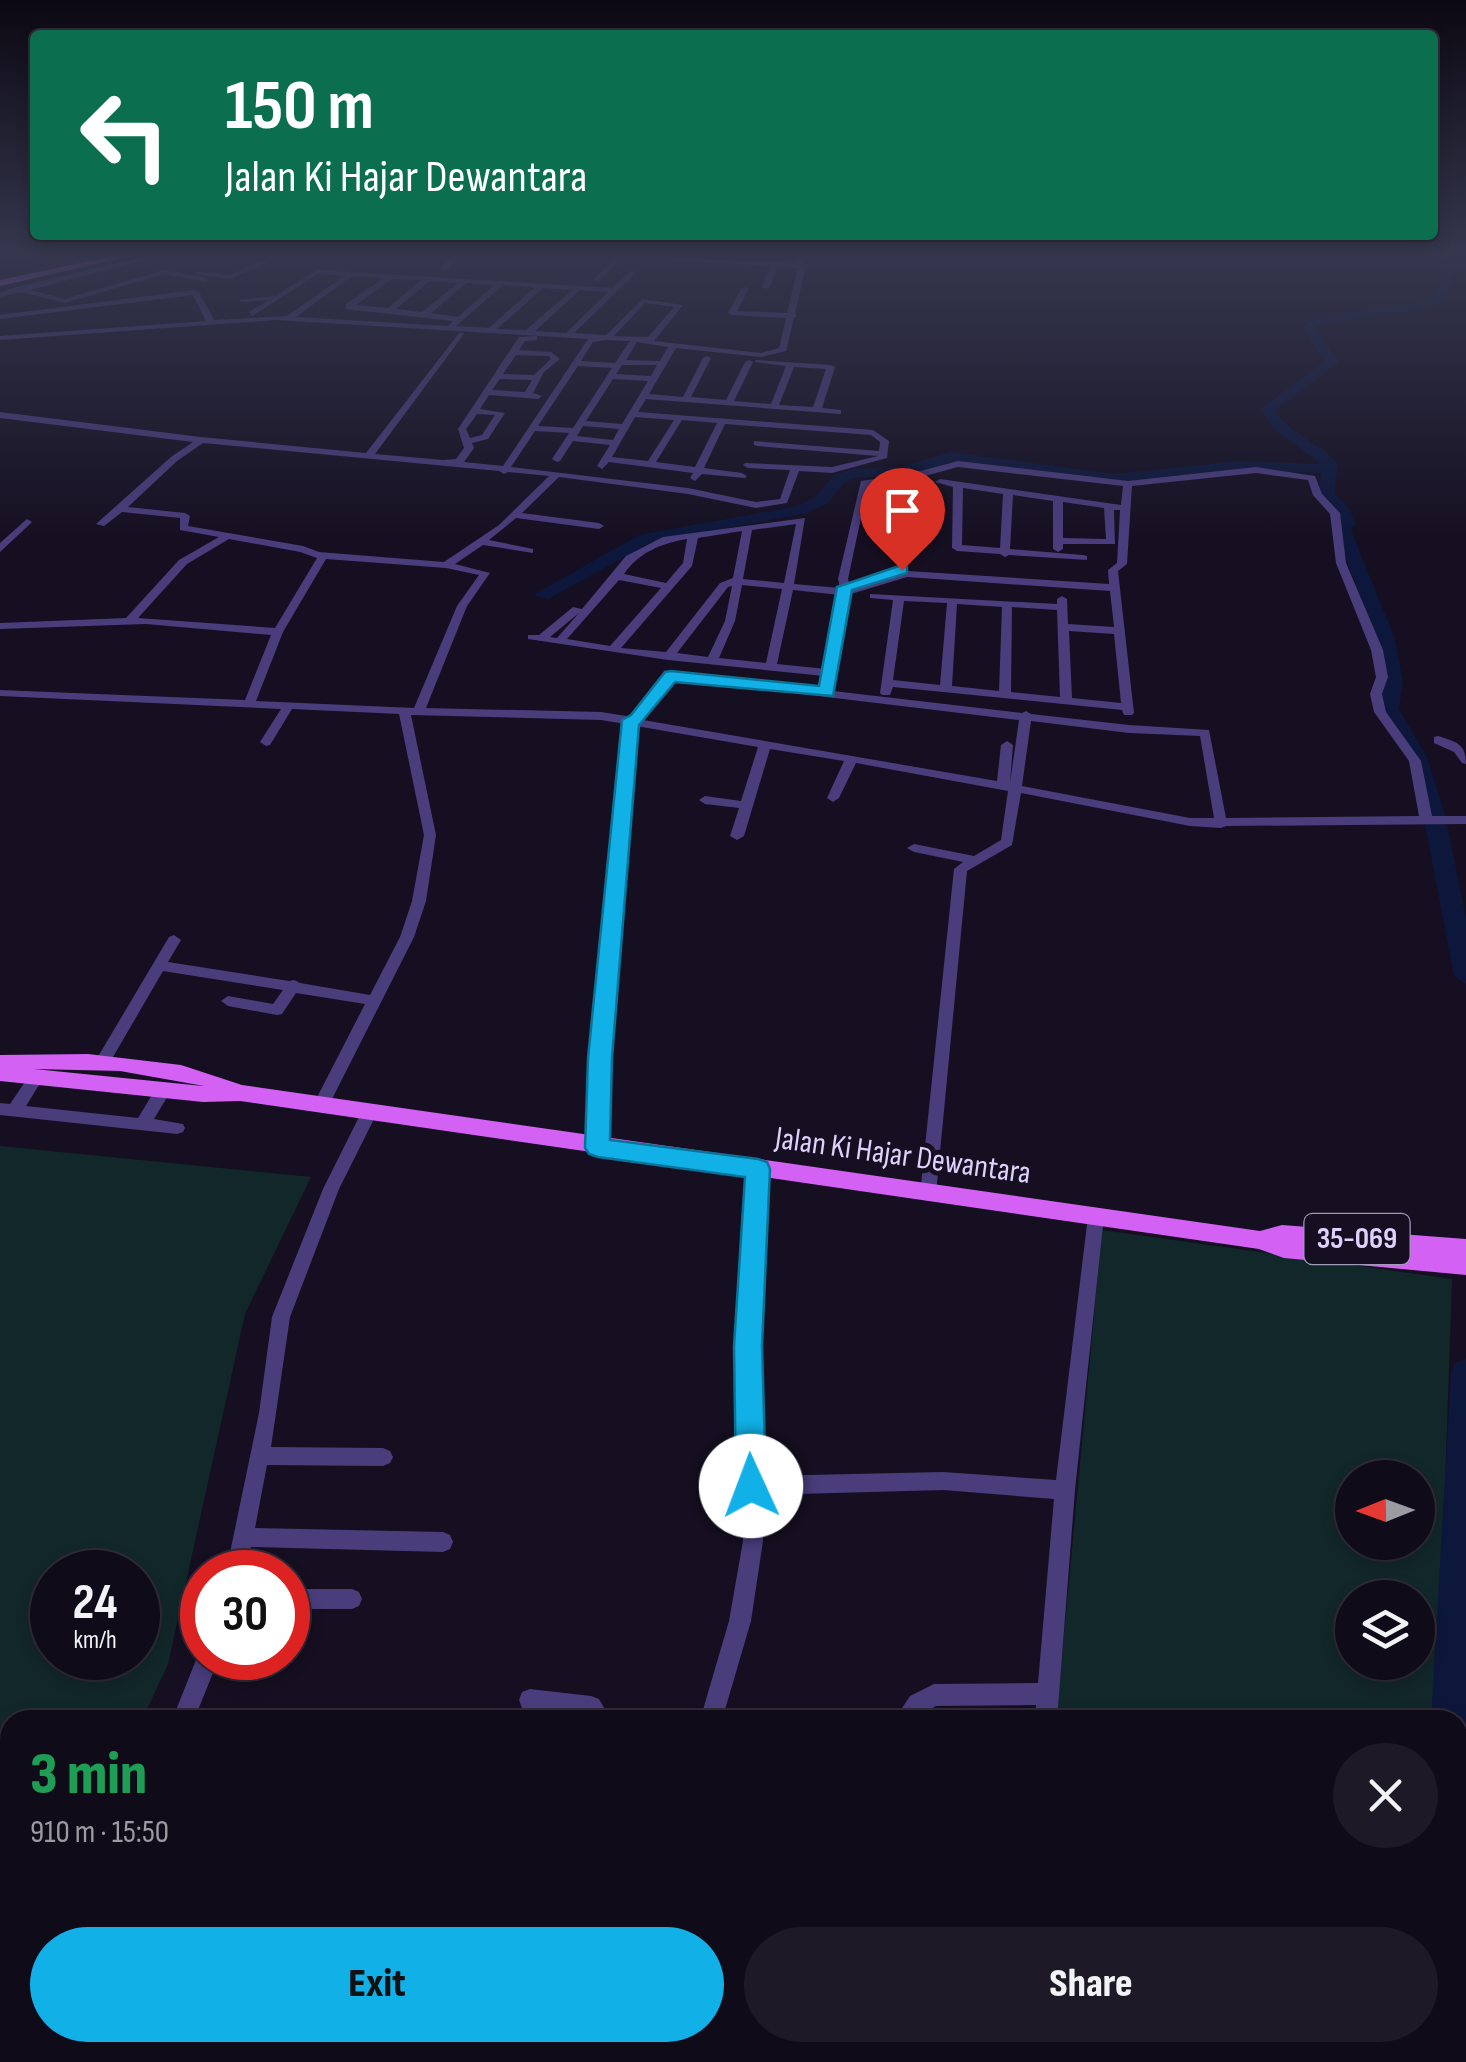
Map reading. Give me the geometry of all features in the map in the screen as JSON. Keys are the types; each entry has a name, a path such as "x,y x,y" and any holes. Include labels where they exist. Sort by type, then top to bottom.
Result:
{"main road":[{"name":"Jalan Ki Hajar Dewantara","path":"0,1063 135,1076 210,1078 240,1093"},
{"name":"Jalan Ki Hajar Dewantara","path":"0,1072 32,1081 106,1071"},
{"name":"Jalan Ki Hajar Dewantara","path":"135,1076 162,1093 240,1093 598,1148 1260,1240 1284,1249 1460,1256"}],"street":[{"path":"368,457 449,348"},
{"path":"454,464 469,448 462,430 515,348"},
{"path":"506,469 586,348"},
{"path":"557,459 629,348"},
{"path":"671,348 604,462 742,476"},
{"path":"707,348 761,355 779,348"},
{"path":"513,352 555,356 554,363 539,374 528,395"},
{"path":"616,369 665,359 707,358 831,368 817,409"},
{"path":"686,399 707,358"},
{"path":"729,402 748,362"},
{"path":"774,406 791,364"},
{"path":"577,365 654,378"},
{"path":"500,373 539,374"},
{"path":"487,392 554,397"},
{"path":"644,396 838,412"},
{"path":"468,440 485,437 501,415 475,410"},
{"path":"633,414 873,433 886,442 882,454 873,462 832,470 748,465"},
{"path":"0,415 201,440 550,474 768,505 784,502 795,468"},
{"path":"650,464 678,418"},
{"path":"688,491 722,421"},
{"path":"731,500 768,424"},
{"path":"533,428 576,431 625,427"},
{"path":"576,431 617,443"},
{"path":"101,524 201,440"},
{"path":"758,444 882,454"},
{"path":"418,458 454,464"},
{"path":"827,692 861,486 871,480 909,478 958,464 1128,484 1239,470 1276,470 1312,478 1318,495 1335,513 1342,564 1378,650 1382,678 1376,694 1380,712 1415,761 1433,820"},
{"path":"446,565 480,544 550,474"},
{"path":"902,572 909,478"},
{"path":"940,482 1124,508"},
{"path":"958,484 956,548 1083,558"},
{"path":"1128,484 1122,564 1113,570 1128,718"},
{"path":"1004,554 1008,490"},
{"path":"1058,498 1058,557"},
{"path":"1058,541 1111,542 1108,506"},
{"path":"120,508 185,516 183,528 316,554 446,565 486,575 462,606 412,710 413,757 427,816 428,858 407,938 320,1107"},
{"path":"514,514 599,526"},
{"path":"559,642 630,558 648,547 694,535 802,520 771,668"},
{"path":"0,549 28,522"},
{"path":"712,662 730,621 748,527"},
{"path":"613,650 688,564 694,535"},
{"path":"130,620 192,558 226,537"},
{"path":"480,544 529,550"},
{"path":"249,704 316,554"},
{"path":"1031,556 1032,580"},
{"path":"668,656 724,584 842,589 902,572 1115,586"},
{"path":"617,576 666,586"},
{"path":"979,576 979,603"},
{"path":"604,591 537,638 712,662 829,673"},
{"path":"874,596 1007,605 1061,603 1066,700"},
{"path":"885,700 899,598"},
{"path":"946,688 952,602"},
{"path":"1006,693 1007,605"},
{"path":"0,626 130,620 278,632"},
{"path":"1062,627 1121,631"},
{"path":"598,1148 600,1058 633,721 671,676 1026,715 1128,718"},
{"path":"887,683 1066,700 1128,718 1205,732 1221,824"},
{"path":"0,693 572,715 633,721 852,758 1158,817 1221,824 1466,820"},
{"path":"266,742 289,706"},
{"path":"1009,787 1026,715"},
{"path":"1438,740 1454,745 1466,760"},
{"path":"737,836 766,744"},
{"path":"928,1194 961,869 1008,842 1007,745"},
{"path":"833,798 852,758"},
{"path":"705,800 746,806"},
{"path":"914,848 973,860"},
{"path":"106,1071 169,966 174,940"},
{"path":"169,966 372,1000"},
{"path":"228,1002 276,1010 294,985"},
{"path":"11,1107 32,1081"},
{"path":"146,1119 162,1093"},
{"path":"11,1107 146,1119 178,1128"},
{"path":"241,1550 281,1317 331,1189 369,1113"},
{"path":"714,1710 740,1622 753,1542 748,1346 758,1169"},
{"path":"1047,1710 1065,1490 1096,1216"},
{"path":"260,1456 383,1457"},
{"path":"751,1486 943,1482 1065,1490"},
{"path":"244,1536 443,1542"},
{"path":"310,1600 352,1599"},
{"path":"188,1710 199,1680"},
{"path":"913,1710 934,1695 1048,1694"},
{"path":"530,1700 594,1710"}],"green space":[{"path":"0,1146 311,1177 245,1314 193,1550 180,1550 180,1609 168,1664 147,1710 0,1710"},
{"path":"1102,1230 1452,1279 1437,1710 1057,1710"}],"waterway":[{"path":"1323,348 1333,362 1267,409 1287,433 1322,455 1329,463 1327,469"},
{"path":"542,595 645,539 801,510 822,500 839,479 857,472 902,472 951,457 1115,479 1238,466 1327,469"},
{"path":"1327,469 1331,479 1327,495 1342,510 1348,524 1343,530 1386,639 1393,682 1389,709 1417,757 1434,814 1466,976"},
{"path":"1449,1710 1466,1373"}],"route":[{"path":"751,1486 748,1346 758,1169 598,1148 600,1058 631,720 636,721 671,676 827,692 844,587 902,570"}]}
